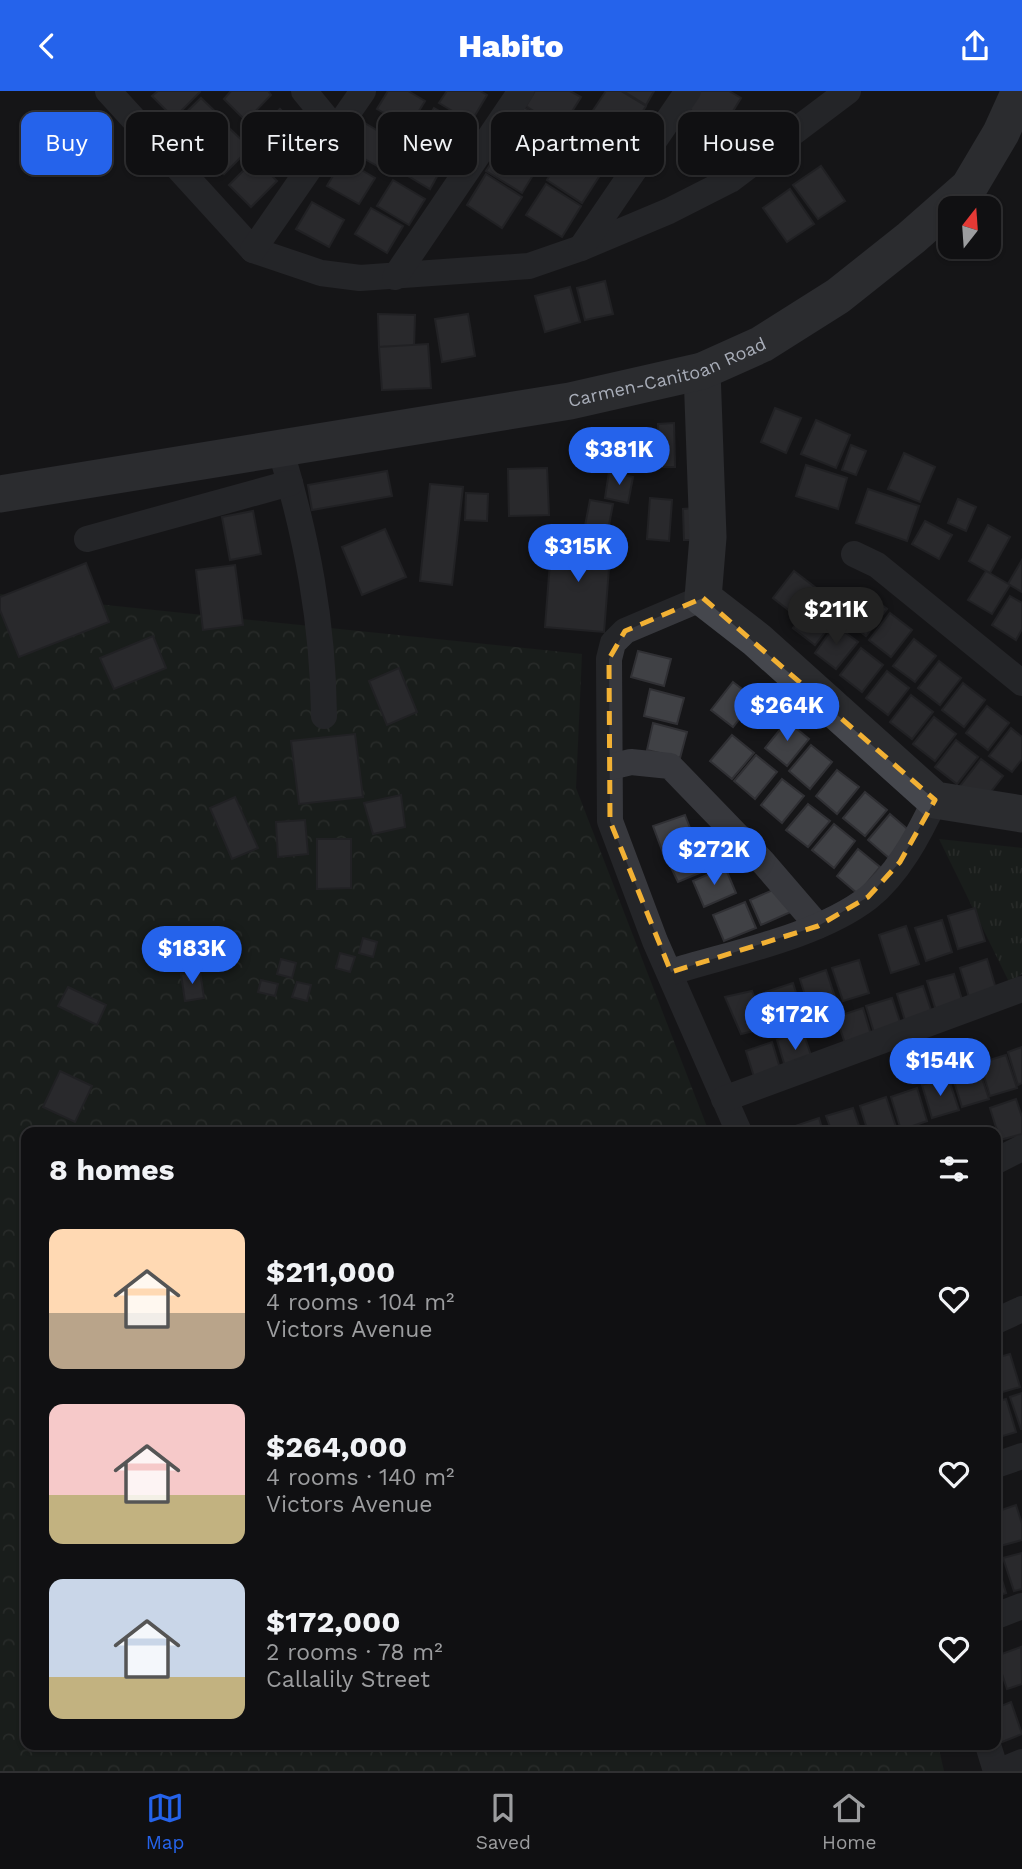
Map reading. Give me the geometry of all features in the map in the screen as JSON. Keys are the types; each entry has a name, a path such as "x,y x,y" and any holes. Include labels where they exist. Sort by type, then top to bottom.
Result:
{"main road":[{"name":"Carmen-Canitoan Road","path":"0,494 570,401 702,371 762,344 838,296 969,187 1001,133 1020,91"},
{"path":"702,371 708,526 703,598 757,640 935,800 1022,814"}],"street":[{"path":"107,91 253,250 321,273 360,278 529,266 581,248 669,211 730,180 848,91"},
{"path":"304,91 321,112"},
{"path":"348,112 363,91"},
{"path":"396,277 521,91"},
{"path":"581,248 688,91"},
{"path":"253,250 305,175"},
{"path":"280,448 301,521 323,650 324,716"},
{"path":"87,539 290,483"},
{"path":"854,554 877,565 1022,683"},
{"path":"703,598 625,631 613,643 609,659 610,821 655,941 671,972 737,1127"},
{"path":"610,767 631,762 670,766 762,862 818,926"},
{"path":"671,972 818,926 868,897 900,862 923,827 935,800"},
{"path":"724,1099 1022,989"},
{"path":"1001,1158 1022,1148"},
{"path":"1001,1319 1022,1309"},
{"path":"1001,1463 1022,1456"},
{"path":"1001,1614 1022,1606"},
{"path":"990,1750 998,1771 1022,1762"}],"highlighted area":[{"path":"703,598 935,800 900,862 868,897 818,926 671,972 610,821 609,659 625,631"}],"green space":[{"path":"0,594 582,654 576,788 707,1127 21,1127 21,1750 939,1750 944,1771 0,1771"},
{"path":"939,839 1022,848 1022,974 1009,982"}],"building":[{"path":"158,91 200,92 180,112 168,112 152,96"},
{"path":"231,91 268,91 271,95 255,112 242,112 242,117 224,99"},
{"path":"388,91 408,91 425,101 418,112 382,112 377,109"},
{"path":"447,91 480,91 487,95 477,112 454,112 439,103"},
{"path":"535,91 570,91 581,97 572,112 535,112 526,106"},
{"path":"606,91 621,91 646,106 642,112 592,112"},
{"path":"623,91 654,91 646,105"},
{"path":"696,91 729,91 741,98 732,112 694,112 686,107"},
{"path":"201,98 216,112 186,112"},
{"path":"364,123 378,131 378,166 364,159"},
{"path":"228,127 242,140 242,156 228,170"},
{"path":"821,166 845,201 818,219 793,185"},
{"path":"364,171 375,178 359,204 327,186 334,175 364,175"},
{"path":"242,172 242,175 271,175 277,181 251,207 229,185"},
{"path":"486,174 522,197 502,228 467,205"},
{"path":"406,175 438,175 430,189"},
{"path":"493,175 533,175 522,193"},
{"path":"550,175 600,175 582,203 547,180"},
{"path":"393,180 425,199 409,225 377,206"},
{"path":"546,184 581,206 562,237 526,215"},
{"path":"790,189 814,224 787,242 763,208"},
{"path":"312,202 344,220 329,247 296,229"},
{"path":"371,208 403,226 387,253 355,234"},
{"path":"605,281 613,314 585,320 577,288"},
{"path":"570,287 580,322 545,332 535,296"},
{"path":"378,314 415,315 414,346 379,347"},
{"path":"468,314 475,356 442,362 435,319"},
{"path":"428,344 431,388 382,390 379,347"},
{"path":"775,408 801,418 786,453 761,442"},
{"path":"816,420 850,435 836,468 801,454"},
{"path":"674,423 675,467 660,467 658,424"},
{"path":"851,445 866,451 856,475 842,470"},
{"path":"904,453 935,467 920,502 888,489"},
{"path":"806,465 847,478 838,509 796,496"},
{"path":"547,468 549,515 509,516 508,469"},
{"path":"387,471 392,496 312,510 308,485"},
{"path":"609,472 633,477 628,503 605,498"},
{"path":"430,484 463,487 452,585 420,581"},
{"path":"868,489 919,506 907,541 856,523"},
{"path":"466,493 488,494 487,521 465,520"},
{"path":"650,498 672,500 669,541 647,539"},
{"path":"958,499 976,507 966,531 948,523"},
{"path":"590,500 613,504 608,530 585,526"},
{"path":"697,508 698,540 684,540 683,509"},
{"path":"253,511 261,554 230,560 222,517"},
{"path":"925,521 952,535 939,559 912,544"},
{"path":"988,525 1010,537 990,573 969,561"},
{"path":"385,529 406,577 362,595 342,547"},
{"path":"552,537 611,542 604,632 545,627"},
{"path":"1022,560 1022,592 1008,584"},
{"path":"86,563 109,622 19,657 0,610 0,597"},
{"path":"235,565 243,625 203,630 196,570"},
{"path":"794,571 816,588 795,615 773,598"},
{"path":"986,571 1010,585 992,614 968,600"},
{"path":"865,592 887,609 866,636 844,619"},
{"path":"1010,596 1022,603 1022,629 1016,640 992,625"},
{"path":"814,601 836,618 815,645 793,628"},
{"path":"890,613 912,630 891,657 869,640"},
{"path":"835,625 858,642 836,669 815,653"},
{"path":"153,636 166,668 114,689 100,658"},
{"path":"914,639 936,656 915,682 893,666"},
{"path":"861,648 883,665 862,692 840,675"},
{"path":"638,651 671,659 664,686 631,677"},
{"path":"939,661 961,678 940,705 918,688"},
{"path":"399,668 417,712 387,725 369,681"},
{"path":"887,671 909,688 888,715 866,698"},
{"path":"733,682 755,699 733,727 711,710"},
{"path":"963,683 985,700 964,727 942,710"},
{"path":"650,689 684,698 677,724 644,716"},
{"path":"911,695 933,712 912,739 890,722"},
{"path":"987,706 1009,723 988,750 966,733"},
{"path":"934,717 956,734 935,761 913,744"},
{"path":"787,721 809,739 787,766 765,748"},
{"path":"653,723 687,732 680,758 647,750"},
{"path":"1011,728 1022,737 1022,759 1012,772 989,756"},
{"path":"355,734 363,797 299,804 291,741"},
{"path":"732,735 754,753 732,779 710,761"},
{"path":"956,740 978,757 957,784 935,767"},
{"path":"811,745 832,762 810,789 789,771"},
{"path":"756,755 777,772 755,799 734,781"},
{"path":"981,759 1003,776 982,803 960,786"},
{"path":"837,770 859,787 837,814 816,796"},
{"path":"782,779 804,796 782,823 761,805"},
{"path":"865,792 887,810 865,836 843,818"},
{"path":"401,795 405,827 373,834 364,803"},
{"path":"235,797 258,848 232,859 210,808"},
{"path":"808,804 830,821 808,847 786,830"},
{"path":"890,814 911,832 889,858 868,840"},
{"path":"685,815 695,841 663,853 653,826"},
{"path":"305,820 308,854 278,857 276,822"},
{"path":"834,824 855,841 834,868 812,850"},
{"path":"317,839 351,839 351,888 317,889"},
{"path":"698,843 709,869 678,882 666,857"},
{"path":"858,849 880,867 858,894 837,876"},
{"path":"725,867 736,893 704,907 693,881"},
{"path":"782,886 793,911 761,925 750,900"},
{"path":"745,902 756,928 724,941 713,915"},
{"path":"975,908 985,941 958,949 948,916"},
{"path":"942,920 952,952 926,961 915,928"},
{"path":"906,926 919,964 891,973 879,935"},
{"path":"363,938 377,942 373,957 359,953"},
{"path":"340,953 355,957 350,972 336,968"},
{"path":"281,959 296,963 292,978 277,974"},
{"path":"987,959 997,992 970,1000 960,968"},
{"path":"859,960 869,993 843,1001 832,968"},
{"path":"826,970 837,1003 810,1011 800,979"},
{"path":"200,971 204,998 185,1001 181,974"},
{"path":"954,974 964,1006 937,1014 927,981"},
{"path":"261,980 278,984 275,996 258,992"},
{"path":"297,982 311,985 307,1001 292,997"},
{"path":"793,983 803,1016 777,1025 766,992"},
{"path":"923,986 934,1019 907,1027 897,994"},
{"path":"68,987 106,1005 97,1025 58,1006"},
{"path":"752,991 766,1028 741,1034 725,997"},
{"path":"892,998 903,1031 876,1039 866,1006"},
{"path":"863,1008 873,1041 847,1049 836,1017"},
{"path":"803,1032 814,1064 787,1073 777,1040"},
{"path":"772,1042 782,1075 756,1083 746,1051"},
{"path":"1022,1047 1022,1083 1018,1085 1008,1052"},
{"path":"1006,1055 1017,1088 990,1096 980,1063"},
{"path":"978,1066 989,1099 962,1107 952,1075"},
{"path":"60,1071 92,1086 75,1122 43,1107"},
{"path":"948,1077 959,1110 932,1118 922,1085"},
{"path":"917,1088 927,1121 900,1127 891,1097"},
{"path":"886,1097 896,1127 866,1127 860,1106"},
{"path":"1016,1099 1022,1117 1022,1134 1001,1140 1001,1127 996,1127 990,1108"},
{"path":"853,1108 859,1127 830,1127 826,1116"},
{"path":"819,1118 822,1127 792,1127"},
{"path":"1010,1354 1020,1387 1001,1393 1001,1357"},
{"path":"1022,1393 1022,1429 1021,1429 1010,1397"},
{"path":"1006,1399 1016,1432 1001,1436 1001,1400"},
{"path":"1016,1505 1022,1524 1022,1540 1001,1546 1001,1510"},
{"path":"1022,1553 1022,1589 1014,1591 1003,1558"},
{"path":"1001,1576 1006,1593 1001,1594"},
{"path":"1021,1647 1022,1684 1007,1689 1001,1671 1001,1654"},
{"path":"1011,1702 1022,1734 1001,1742 1001,1706"}]}
